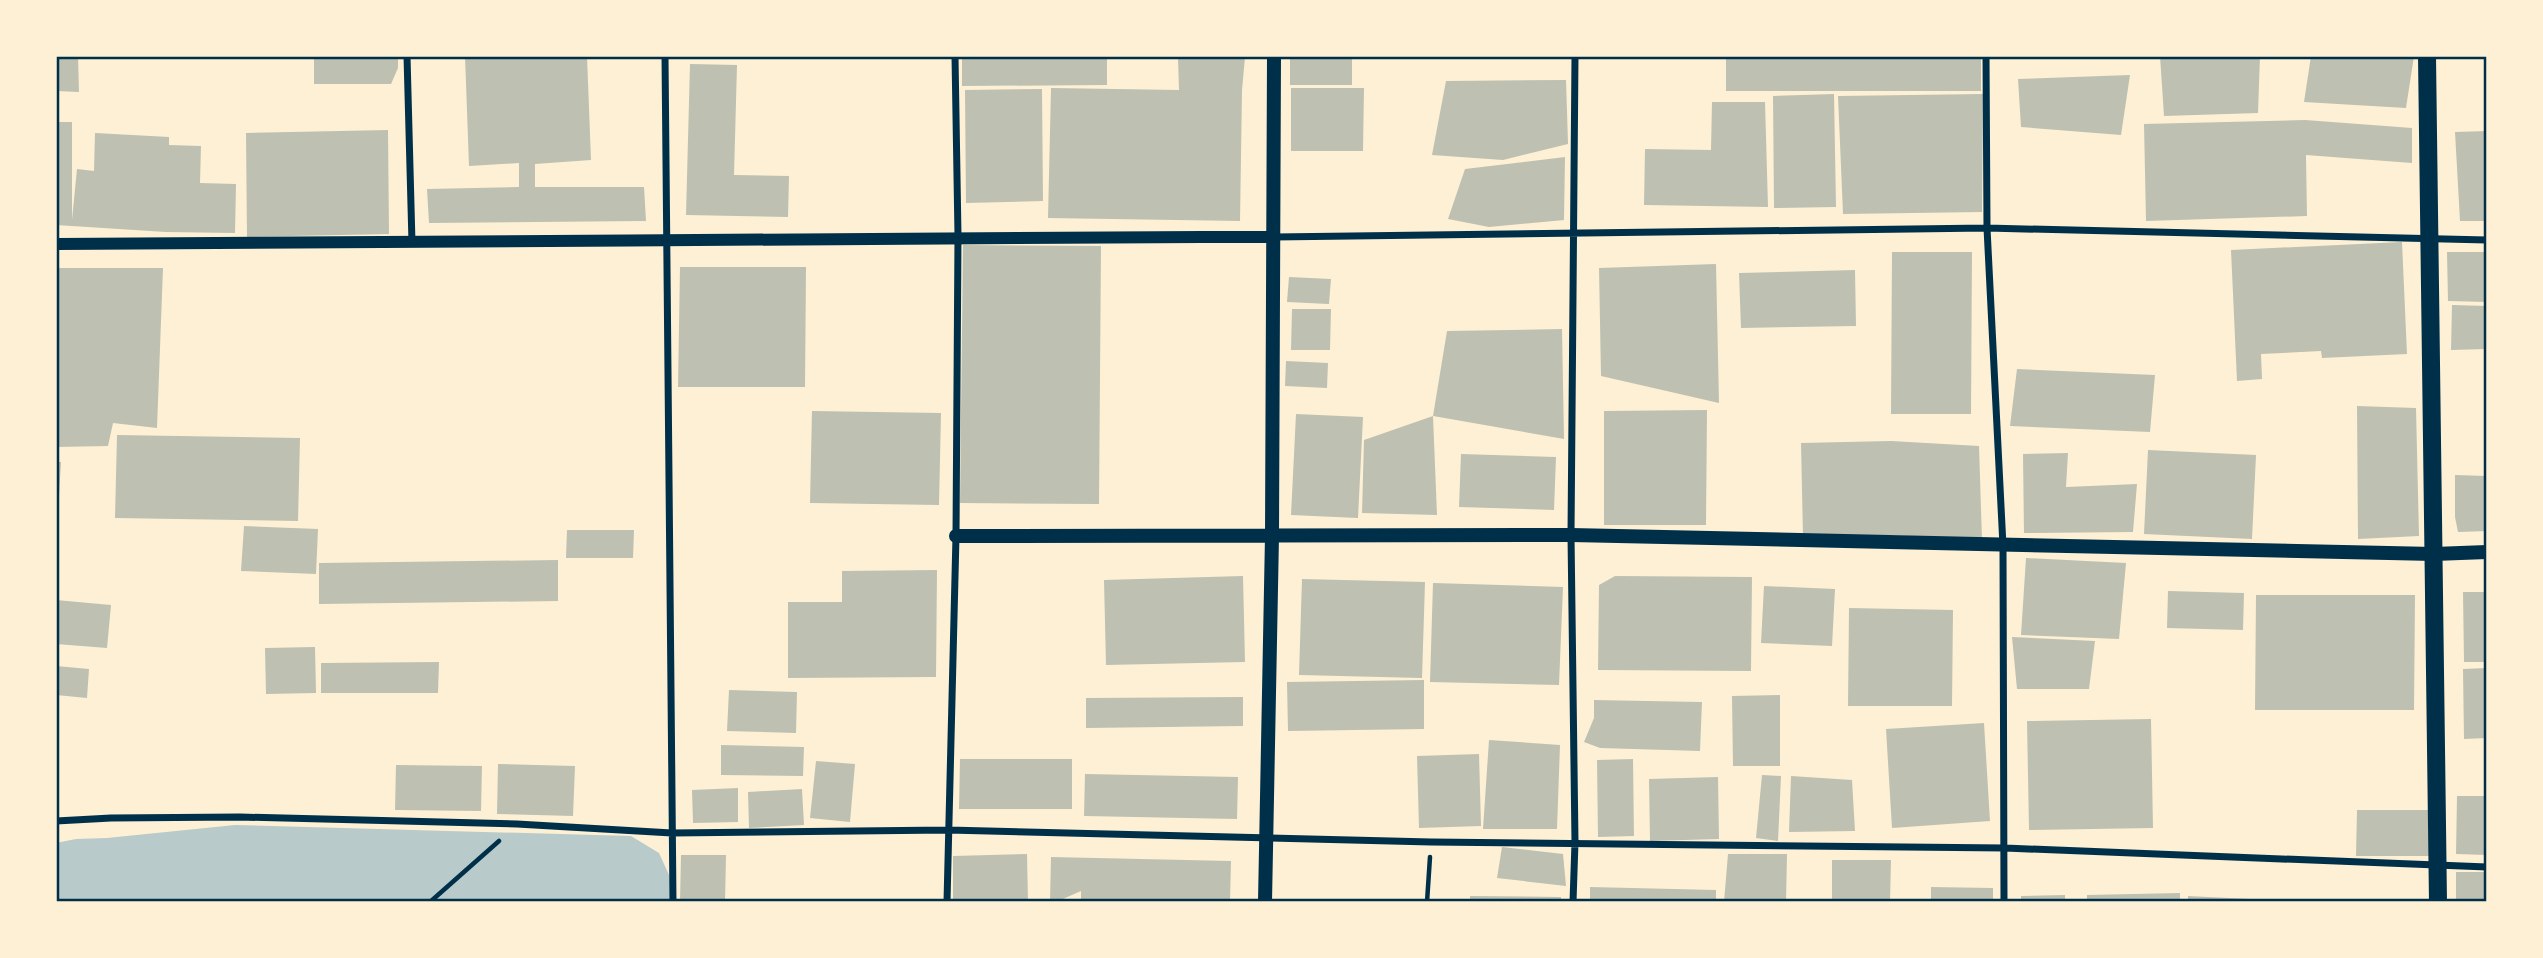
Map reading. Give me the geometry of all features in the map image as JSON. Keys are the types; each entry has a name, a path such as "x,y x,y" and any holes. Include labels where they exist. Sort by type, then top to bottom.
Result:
{"main road":[{"path":"1265,902 1272,536 1274,56"},
{"path":"2427,56 2438,902"},
{"path":"956,536 1571,536 2434,554 2487,552"}],"street":[{"path":"407,56 412,244"},
{"path":"665,56 673,902"},
{"path":"947,902 956,536 958,236 955,56"},
{"path":"1573,902 1575,842 1571,536 1574,56"},
{"path":"1986,56 1987,228 2003,546 2004,902"},
{"path":"56,244 412,244 958,236 1274,237 1987,228 2487,240"},
{"path":"56,821 240,817 517,824 672,833 948,830 1432,842 2005,848 2487,867"}],"path":[{"path":"430,902 517,824"},
{"path":"1427,902 1432,842"}],"shaded area":[{"path":"235,825 631,836 659,853 669,875 674,902 56,902 56,843"}],"building":[{"path":"56,56 78,56 79,92 56,91"},
{"path":"314,56 398,56 398,68 391,84 314,84"},
{"path":"465,56 587,56 591,160 535,164 535,187 644,187 646,221 429,223 427,189 519,187 519,163 469,166"},
{"path":"962,56 1107,56 1107,85 962,86"},
{"path":"1290,56 1352,56 1352,85 1290,85"},
{"path":"1726,56 1981,56 1981,91 1726,91"},
{"path":"2160,56 2260,56 2258,113 2164,116"},
{"path":"2311,56 2414,56 2406,108 2304,102"},
{"path":"1245,57 1240,221 1048,218 1051,88 1179,90 1178,58"},
{"path":"690,64 737,65 734,175 789,176 788,217 686,215"},
{"path":"2130,75 2121,135 2021,127 2018,79"},
{"path":"1566,80 1568,144 1503,160 1432,155 1446,81"},
{"path":"1291,88 1364,88 1363,151 1291,151"},
{"path":"1042,89 1043,201 966,203 965,90"},
{"path":"1834,94 1836,207 1774,208 1773,96"},
{"path":"1983,94 1982,212 1843,214 1838,96"},
{"path":"1712,102 1765,102 1768,207 1644,205 1645,149 1711,150"},
{"path":"2305,120 2412,128 2412,163 2306,155 2307,216 2146,221 2144,124"},
{"path":"56,122 72,122 72,220 77,169 94,171 95,133 169,137 169,145 201,146 200,183 236,184 235,233 56,225"},
{"path":"388,130 389,234 247,237 246,133"},
{"path":"2487,131 2487,221 2460,221 2455,132"},
{"path":"1565,157 1564,220 1489,227 1448,219 1465,169"},
{"path":"2402,242 2407,354 2322,358 2321,351 2261,354 2262,379 2237,381 2231,250"},
{"path":"963,245 1101,246 1099,504 960,503"},
{"path":"1892,252 1972,252 1971,414 1891,414"},
{"path":"2447,252 2487,252 2487,302 2448,301"},
{"path":"1716,264 1719,403 1601,376 1599,268"},
{"path":"680,267 806,267 805,387 678,387"},
{"path":"56,268 163,268 157,428 113,423 108,446 56,447"},
{"path":"1855,270 1856,326 1741,328 1739,273"},
{"path":"1289,277 1331,279 1329,304 1287,302"},
{"path":"2452,305 2487,306 2487,349 2451,350"},
{"path":"1292,309 1331,309 1330,350 1291,350"},
{"path":"1562,329 1564,439 1433,416 1447,331"},
{"path":"1286,361 1328,363 1327,388 1285,386"},
{"path":"2017,369 2155,375 2150,432 2010,426"},
{"path":"2357,406 2416,408 2419,536 2358,539"},
{"path":"1707,410 1706,525 1604,525 1604,411"},
{"path":"812,411 941,413 939,505 810,503"},
{"path":"1296,414 1363,417 1358,518 1291,515"},
{"path":"1433,416 1437,515 1362,513 1364,440"},
{"path":"117,435 300,438 298,521 115,518"},
{"path":"1891,441 1979,446 1982,540 1893,535 1803,536 1801,443"},
{"path":"2148,450 2256,455 2252,539 2144,534"},
{"path":"2068,453 2066,487 2137,484 2133,532 2024,533 2023,454"},
{"path":"1461,454 1556,457 1554,510 1459,507"},
{"path":"56,462 61,462 58,513 56,513"},
{"path":"2455,475 2487,476 2487,531 2458,532 2455,517"},
{"path":"244,526 318,529 316,574 241,571"},
{"path":"567,530 634,530 633,558 566,558"},
{"path":"2026,558 2126,563 2119,639 2021,635"},
{"path":"558,560 558,601 319,604 319,563"},
{"path":"937,570 936,677 788,678 788,602 842,602 842,571"},
{"path":"1243,576 1245,662 1106,665 1104,580"},
{"path":"1615,576 1752,577 1751,671 1598,670 1599,585"},
{"path":"1302,579 1425,582 1422,678 1299,675"},
{"path":"1433,583 1563,587 1559,685 1430,682"},
{"path":"1764,586 1835,589 1832,646 1761,643"},
{"path":"2168,591 2244,593 2243,630 2167,628"},
{"path":"2463,592 2487,592 2487,662 2464,662"},
{"path":"2256,595 2415,595 2414,710 2255,710"},
{"path":"56,600 111,605 107,648 56,644"},
{"path":"1849,608 1953,610 1952,706 1848,706"},
{"path":"2012,637 2095,641 2089,689 2017,689"},
{"path":"315,647 316,693 266,694 265,648"},
{"path":"439,662 438,693 321,693 321,663"},
{"path":"56,666 89,669 87,698 56,695"},
{"path":"2487,668 2487,738 2464,739 2463,669"},
{"path":"1424,680 1424,729 1288,731 1287,682"},
{"path":"729,690 797,692 796,733 727,731"},
{"path":"1780,695 1780,766 1733,766 1732,696"},
{"path":"1243,697 1243,726 1086,728 1086,698"},
{"path":"1594,700 1702,702 1700,751 1600,748 1584,742 1594,718"},
{"path":"2151,719 2153,828 2029,830 2027,721"},
{"path":"1984,723 1990,821 1892,828 1886,729"},
{"path":"1489,740 1560,745 1557,829 1483,829"},
{"path":"721,745 804,747 803,776 721,775"},
{"path":"1479,754 1481,826 1419,828 1417,756"},
{"path":"960,759 1072,759 1072,809 959,809"},
{"path":"1633,759 1634,836 1598,837 1597,760"},
{"path":"816,761 855,764 850,822 810,818"},
{"path":"498,764 575,766 573,816 497,814"},
{"path":"396,765 482,766 481,811 395,810"},
{"path":"1085,774 1238,777 1237,819 1084,816"},
{"path":"1762,775 1781,776 1778,841 1756,838"},
{"path":"1791,776 1852,780 1855,831 1789,832"},
{"path":"1718,777 1719,839 1650,841 1649,779"},
{"path":"738,788 738,822 693,823 692,790"},
{"path":"802,789 804,825 749,828 748,792"},
{"path":"2457,796 2487,796 2487,855 2456,854"},
{"path":"2357,810 2432,810 2432,856 2356,856"},
{"path":"1502,847 1563,854 1566,886 1497,878"},
{"path":"1027,854 1028,902 953,902 953,856"},
{"path":"1728,854 1787,854 1786,902 1724,902"},
{"path":"681,855 726,855 725,902 680,902"},
{"path":"1051,857 1231,861 1230,902 1081,902 1081,891 1050,902"},
{"path":"1832,860 1891,860 1890,902 1832,902"},
{"path":"2456,872 2487,872 2487,902 2456,902"},
{"path":"1590,887 1716,890 1716,902 1590,902"},
{"path":"1931,887 1993,888 1993,902 1931,902"},
{"path":"2180,893 2180,902 2087,902 2087,895"},
{"path":"2065,895 2065,902 2021,902 2021,896"},
{"path":"1470,896 1561,897 1561,902 1470,902"},
{"path":"2188,896 2250,899 2250,902 2188,902"}]}
